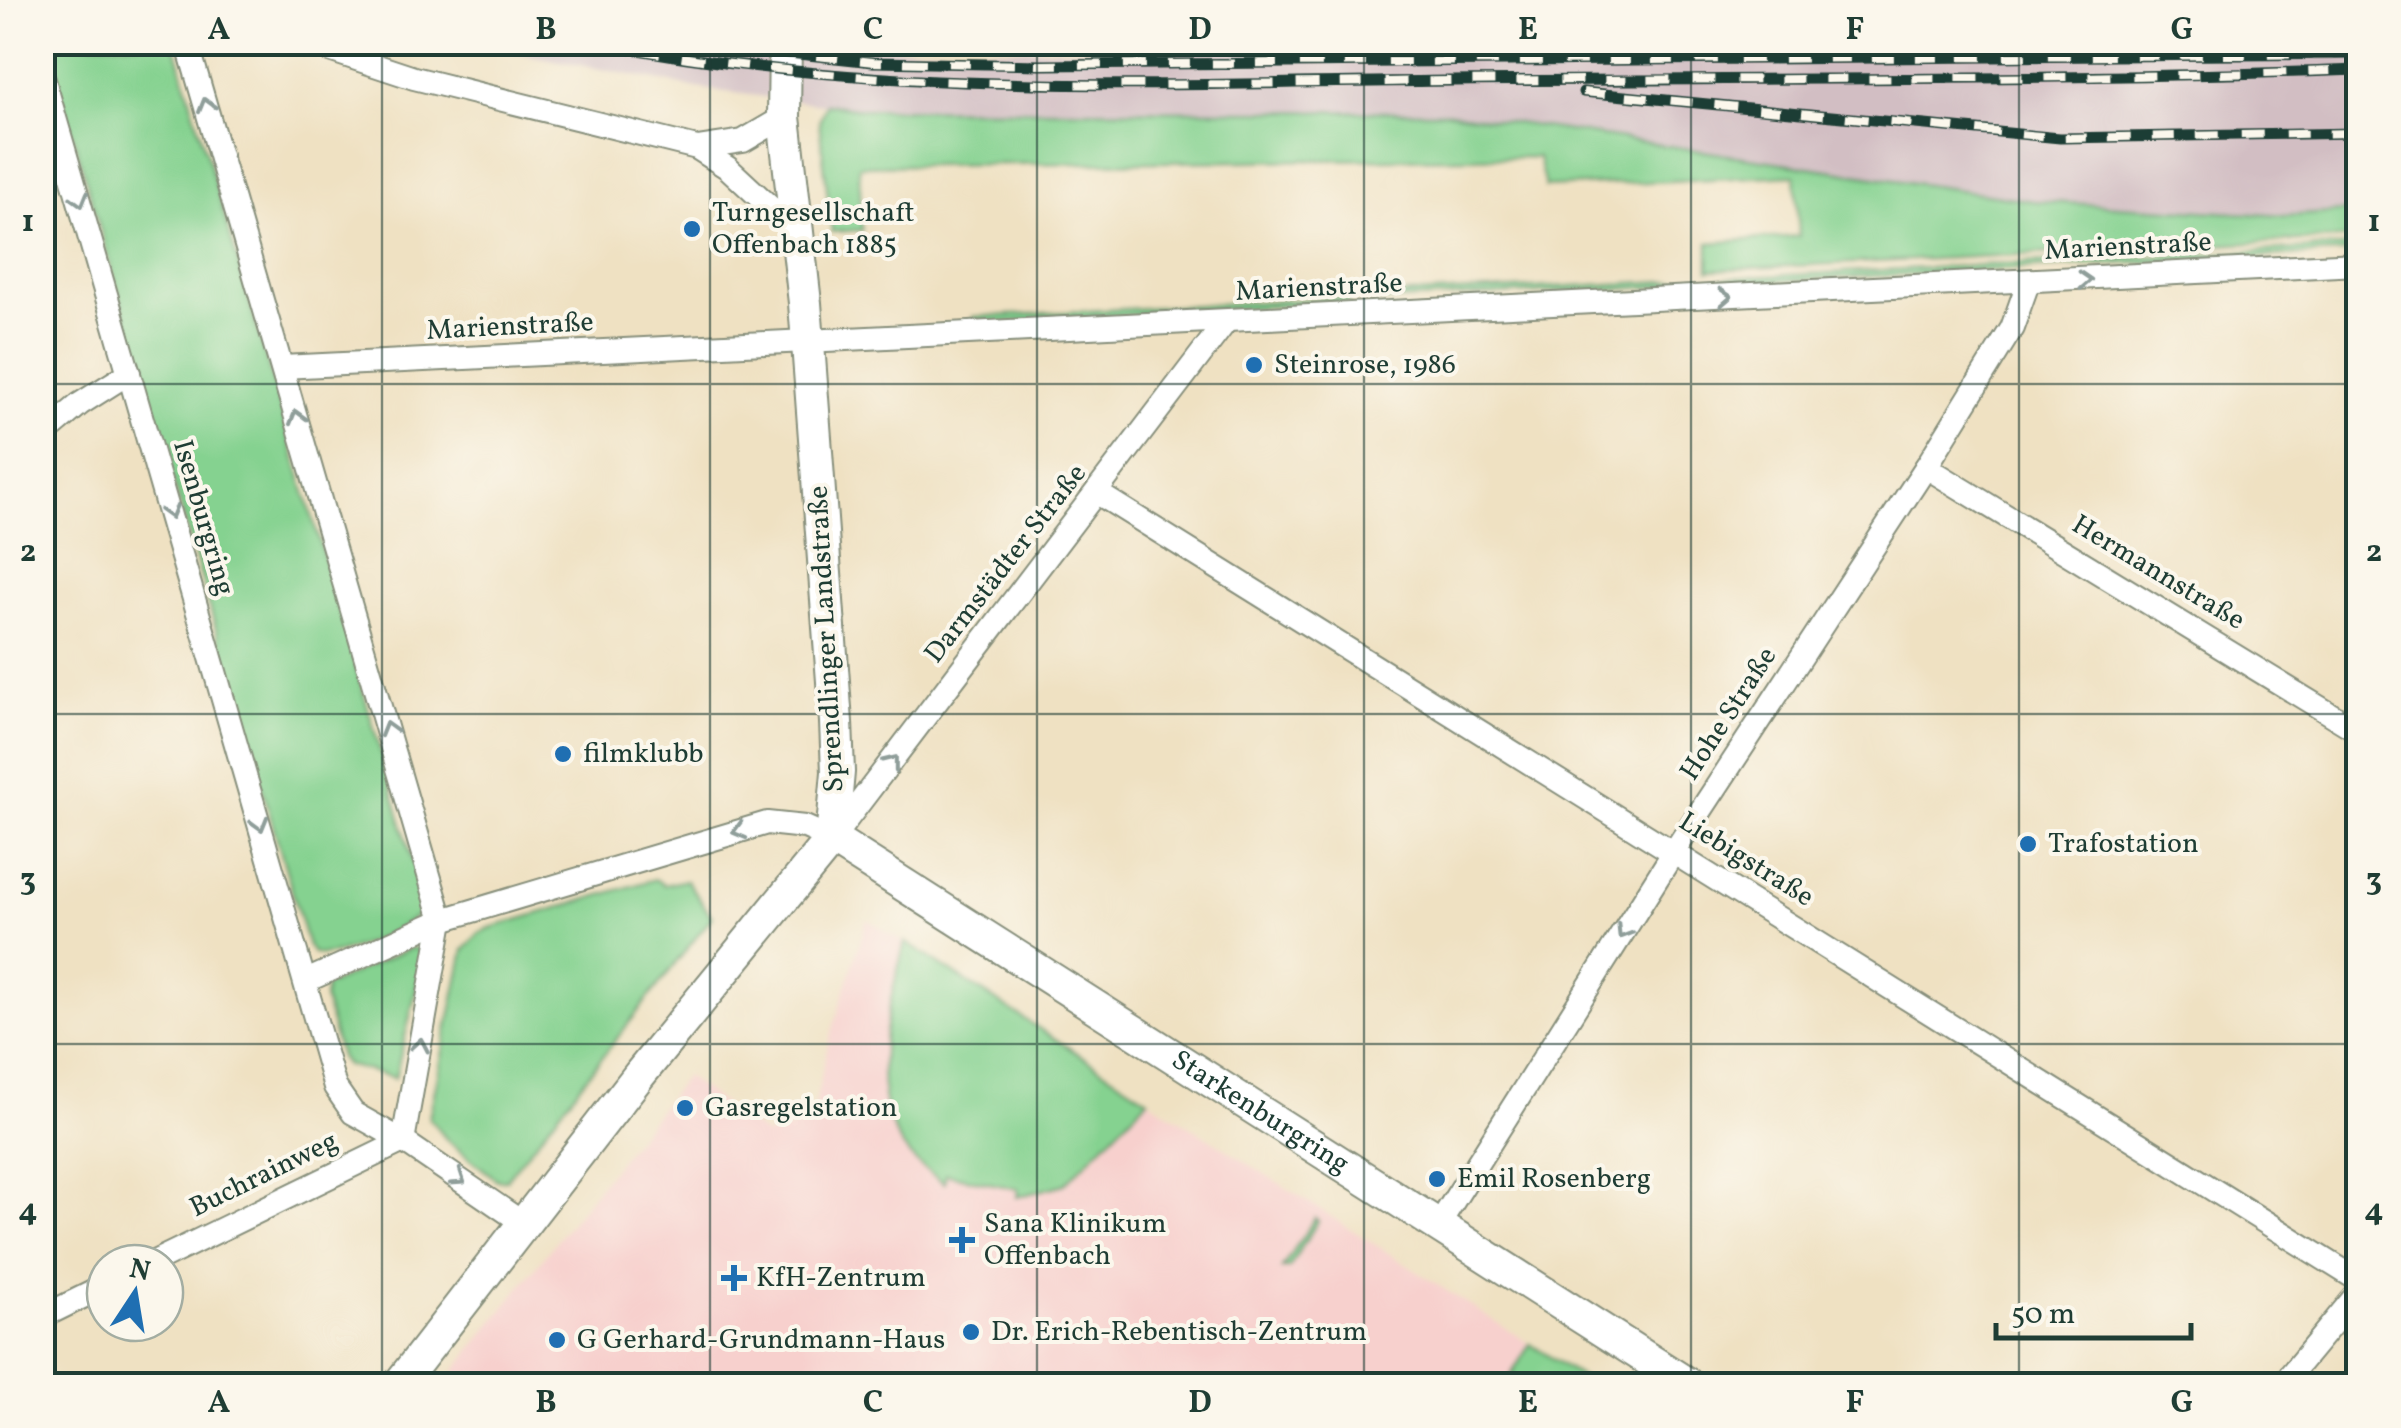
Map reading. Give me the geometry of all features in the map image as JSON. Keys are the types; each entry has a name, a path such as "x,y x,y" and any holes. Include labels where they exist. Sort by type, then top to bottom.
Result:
{"main road":[{"name":"Sprendlinger Landstraße","path":"786,42 784,104 808,343 838,772 832,839"},
{"path":"784,104 807,42"},
{"path":"398,1386 523,1222 832,839"},
{"name":"Starkenburgring","path":"832,839 1690,1386"}],"street":[{"path":"305,42 414,78 698,148 728,168 798,233"},
{"path":"190,45 442,920 403,1141"},
{"name":"Isenburgring","path":"42,72 340,1098 353,1114 403,1141 523,1222"},
{"path":"698,148 743,141 784,104"},
{"name":"Marienstraße","path":"282,367 1224,324 2358,264"},
{"name":"Hohe Straße","path":"1439,1224 1676,850 1926,468 2012,328 2028,284"},
{"name":"Darmstädter Straße","path":"832,839 1224,324"},
{"path":"42,436 80,404 129,373"},
{"name":"Hermannstraße","path":"1926,468 2358,730"},
{"name":"Liebigstraße","path":"1098,494 1676,850 2358,1280"},
{"path":"306,981 442,920 766,822 806,827 832,839"},
{"name":"Buchrainweg","path":"185,1247 403,1141"},
{"path":"2282,1386 2358,1293"},
{"path":"42,1316 85,1296"}],"shaded area":[{"path":"803,42 866,48 1200,50 1431,49 1489,42 2358,43 2358,211 2286,216 2033,201 1444,112 861,109 702,89 467,43"},
{"name":"Sana Klinikum Offenbach","path":"867,919 1530,1344 1505,1386 443,1386 685,1076 766,1135 811,1122 829,1041"}],"green space":[{"path":"46,43 174,43 426,907 406,924 354,948 323,955 313,953 308,946"},
{"path":"826,104 861,109 1444,112 2033,201 2286,216 2358,211 2358,238 1709,270 1709,243 1799,236 1795,175 1545,187 1538,157 859,166 862,230 832,232 819,122"},
{"path":"2358,246 2358,252 1374,301 1374,296"},
{"path":"1350,297 1350,302 974,324 973,317"},
{"path":"655,879 664,885 686,880 712,917 506,1180 497,1180 448,1141 429,1118 464,950 479,933 490,928"},
{"path":"905,942 1148,1099 1065,1184 1017,1197 1018,1189 946,1174 944,1183 908,1153 885,1105 882,1078 887,1021"},
{"path":"410,948 422,949 424,958 395,1078 346,1065 340,1057 324,998 326,986"},
{"path":"1315,1218 1318,1221 1289,1268 1282,1268"},
{"path":"1530,1344 1593,1385 1505,1385"}],"railway":[{"path":"595,42 701,60 808,72 1022,84 2019,78 2358,70"},
{"path":"685,42 873,62 1040,65 2358,54"},
{"path":"1583,92 2060,138 2358,133"}],"place":[{"name":"Turngesellschaft Offenbach 1885","path":"692,229"},
{"name":"Steinrose, 1986","path":"1254,365"},
{"name":"filmklubb","path":"563,754"},
{"name":"Trafostation","path":"2028,844"},
{"name":"Gasregelstation","path":"685,1108"},
{"name":"Emil Rosenberg","path":"1437,1179"},
{"name":"Sana Klinikum Offenbach","path":"962,1240"},
{"name":"KfH-Zentrum","path":"734,1278"},
{"name":"Dr. Erich-Rebentisch-Zentrum","path":"971,1332"},
{"name":"G Gerhard-Grundmann-Haus","path":"557,1340"}]}
